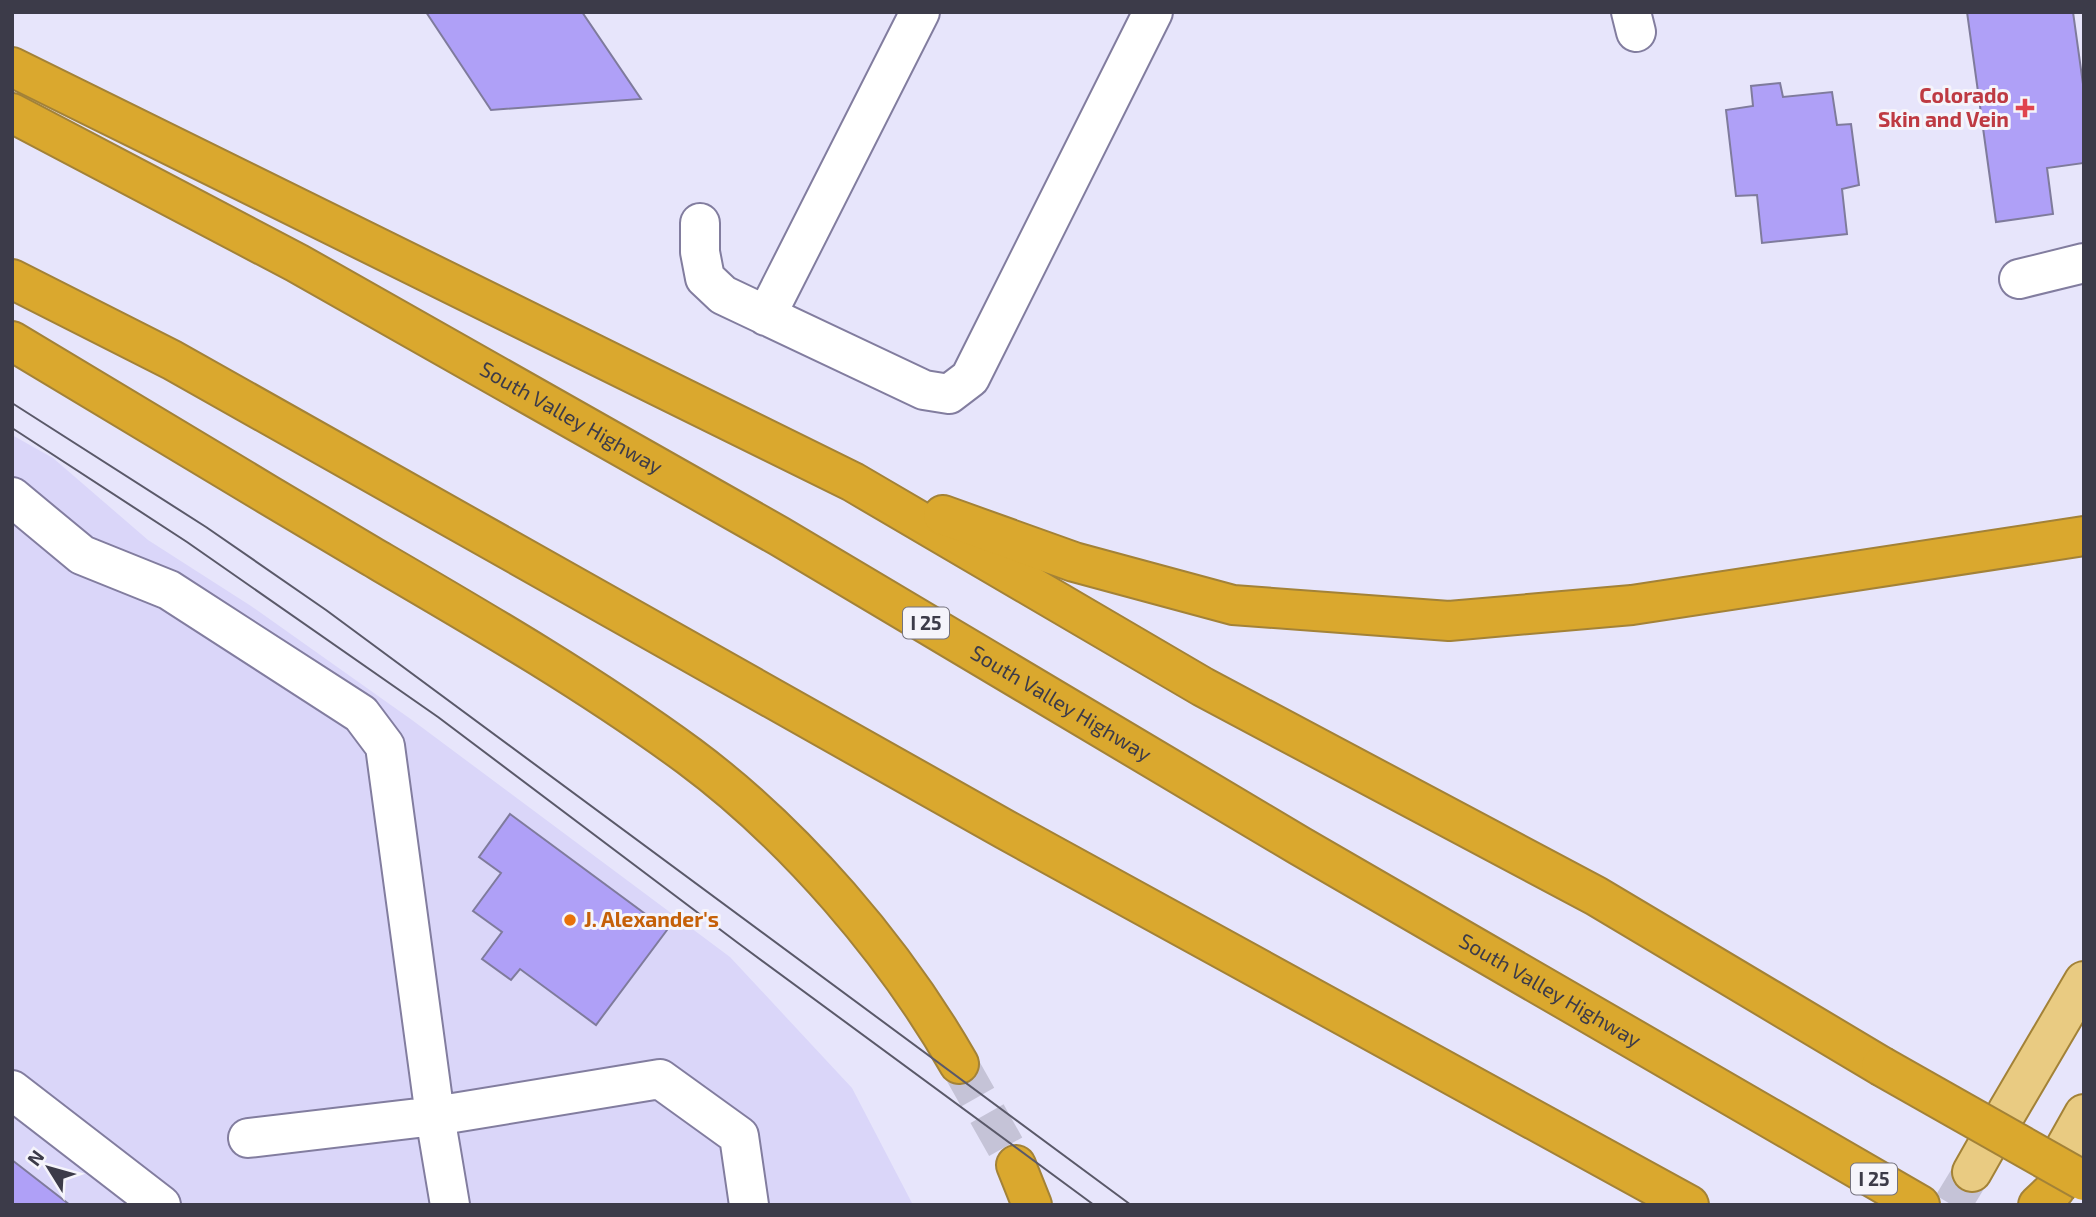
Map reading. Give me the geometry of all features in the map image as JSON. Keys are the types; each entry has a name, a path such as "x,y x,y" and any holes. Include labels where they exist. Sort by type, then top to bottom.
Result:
{"highway":[{"path":"12,67 853,482 1203,687 1596,896 1881,1066 2052,1193"},
{"name":"South Valley Highway","path":"12,113 297,263 779,536 1312,853 1920,1205"},
{"path":"12,279 172,360 1006,830 1689,1205"},
{"path":"12,341 489,624 590,688 689,757 771,827 819,876 870,934 917,996 959,1064"},
{"path":"853,482 1074,562 1233,605 1449,621 1632,605 2084,536"},
{"path":"1016,1166 1032,1205"}],"main road":[{"path":"2007,1112 2084,981"}],"lane":[{"path":"766,316 919,12"},
{"path":"700,223 700,252 705,278 723,295 924,390 949,394 970,378 1153,12"},
{"path":"2019,279 2084,263"},
{"path":"12,497 82,555 169,590 361,714 384,746 435,1116 450,1205"},
{"path":"248,1138 435,1116 660,1079 739,1136 749,1205"},
{"path":"12,1090 161,1205"}],"shaded area":[{"path":"12,435 53,458 148,540 251,606 412,720 730,957 852,1088 913,1205 12,1205"}],"building":[{"path":"426,12 582,12 641,99 491,110"},
{"path":"1967,12 2073,12 2084,91 2084,163 2047,168 2053,214 1996,222"},
{"path":"1780,83 1783,97 1832,92 1837,125 1851,124 1859,185 1842,189 1847,234 1762,243 1757,195 1736,196 1726,110 1753,106 1751,86"},
{"name":"J. Alexander's","path":"510,814 667,930 596,1025 520,969 511,980 482,959 502,932 473,911 501,873 479,857"},
{"path":"12,1160 70,1205 12,1205"}],"tunnel":[{"path":"959,1064 1016,1165"},
{"path":"1952,1205 1972,1172"}],"tram line":[{"path":"12,403 206,527 326,610 1131,1205"},
{"path":"12,428 187,542 438,717 738,943 1094,1205"}],"place":[{"name":"Colorado Skin and Vein","path":"2025,108"},
{"name":"J. Alexander's","path":"570,920"}]}
